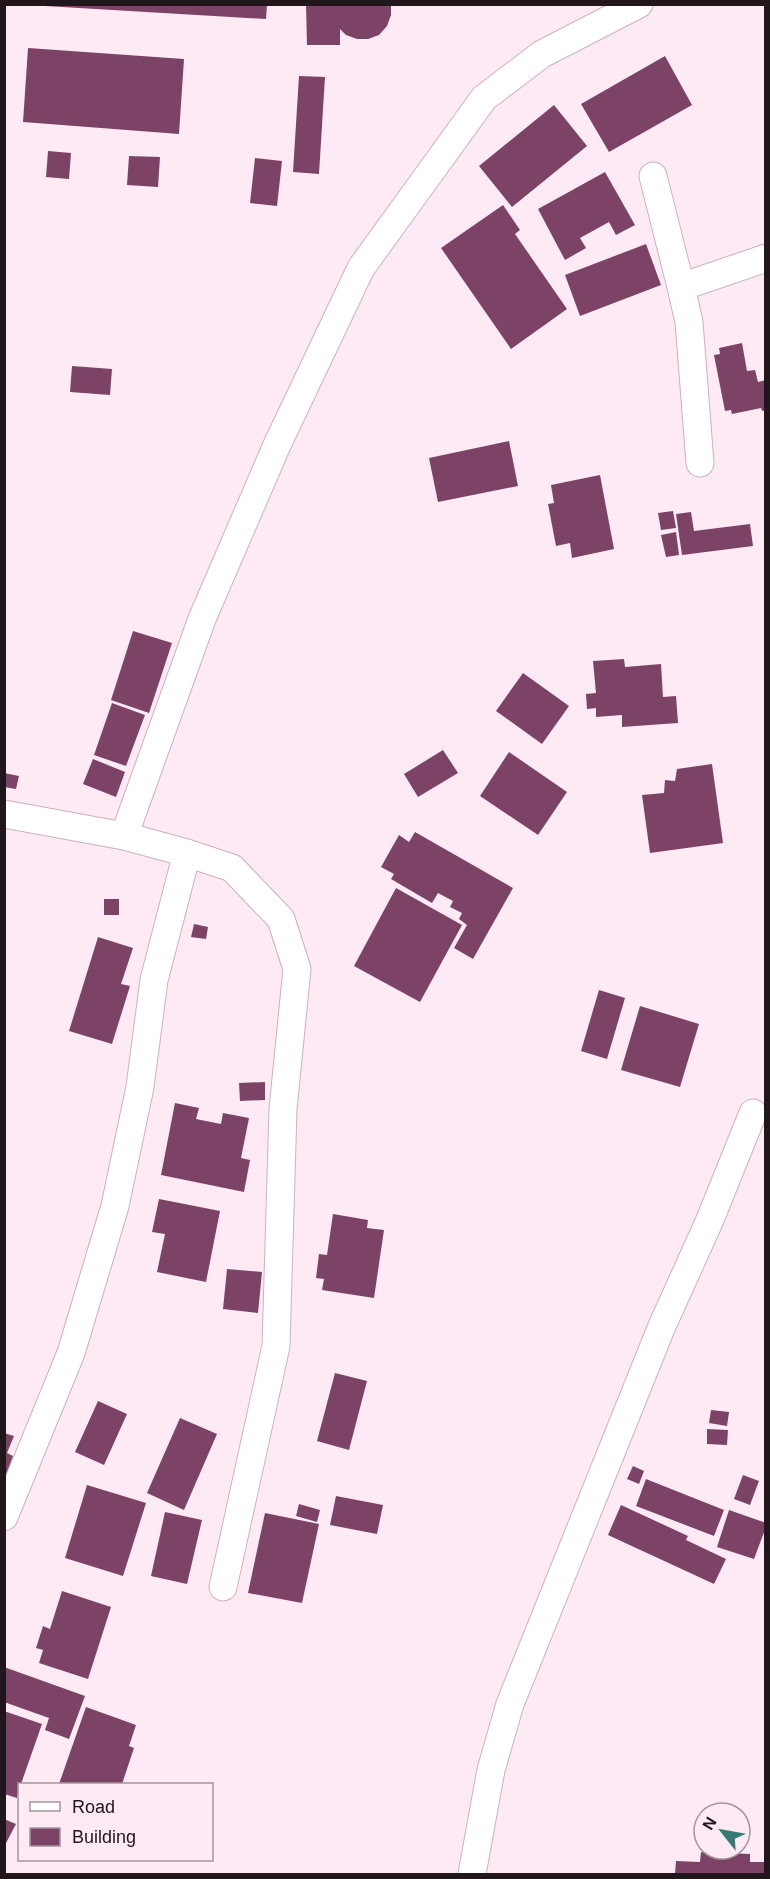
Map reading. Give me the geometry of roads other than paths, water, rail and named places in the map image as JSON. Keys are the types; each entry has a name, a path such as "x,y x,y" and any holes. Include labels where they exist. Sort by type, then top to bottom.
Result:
{"street":[{"path":"124,836 202,619 277,445 361,268 484,98 542,54 639,4"},
{"path":"653,176 689,322 700,463"},
{"path":"681,287 765,258"},
{"path":"4,814 124,836 232,868 281,919 297,969 283,1109 276,1346 223,1587"},
{"path":"4,1517 71,1353 115,1206 140,1087 154,980 187,853"},
{"path":"472,1875 491,1770 510,1704 662,1326 709,1222 753,1113"}]}
